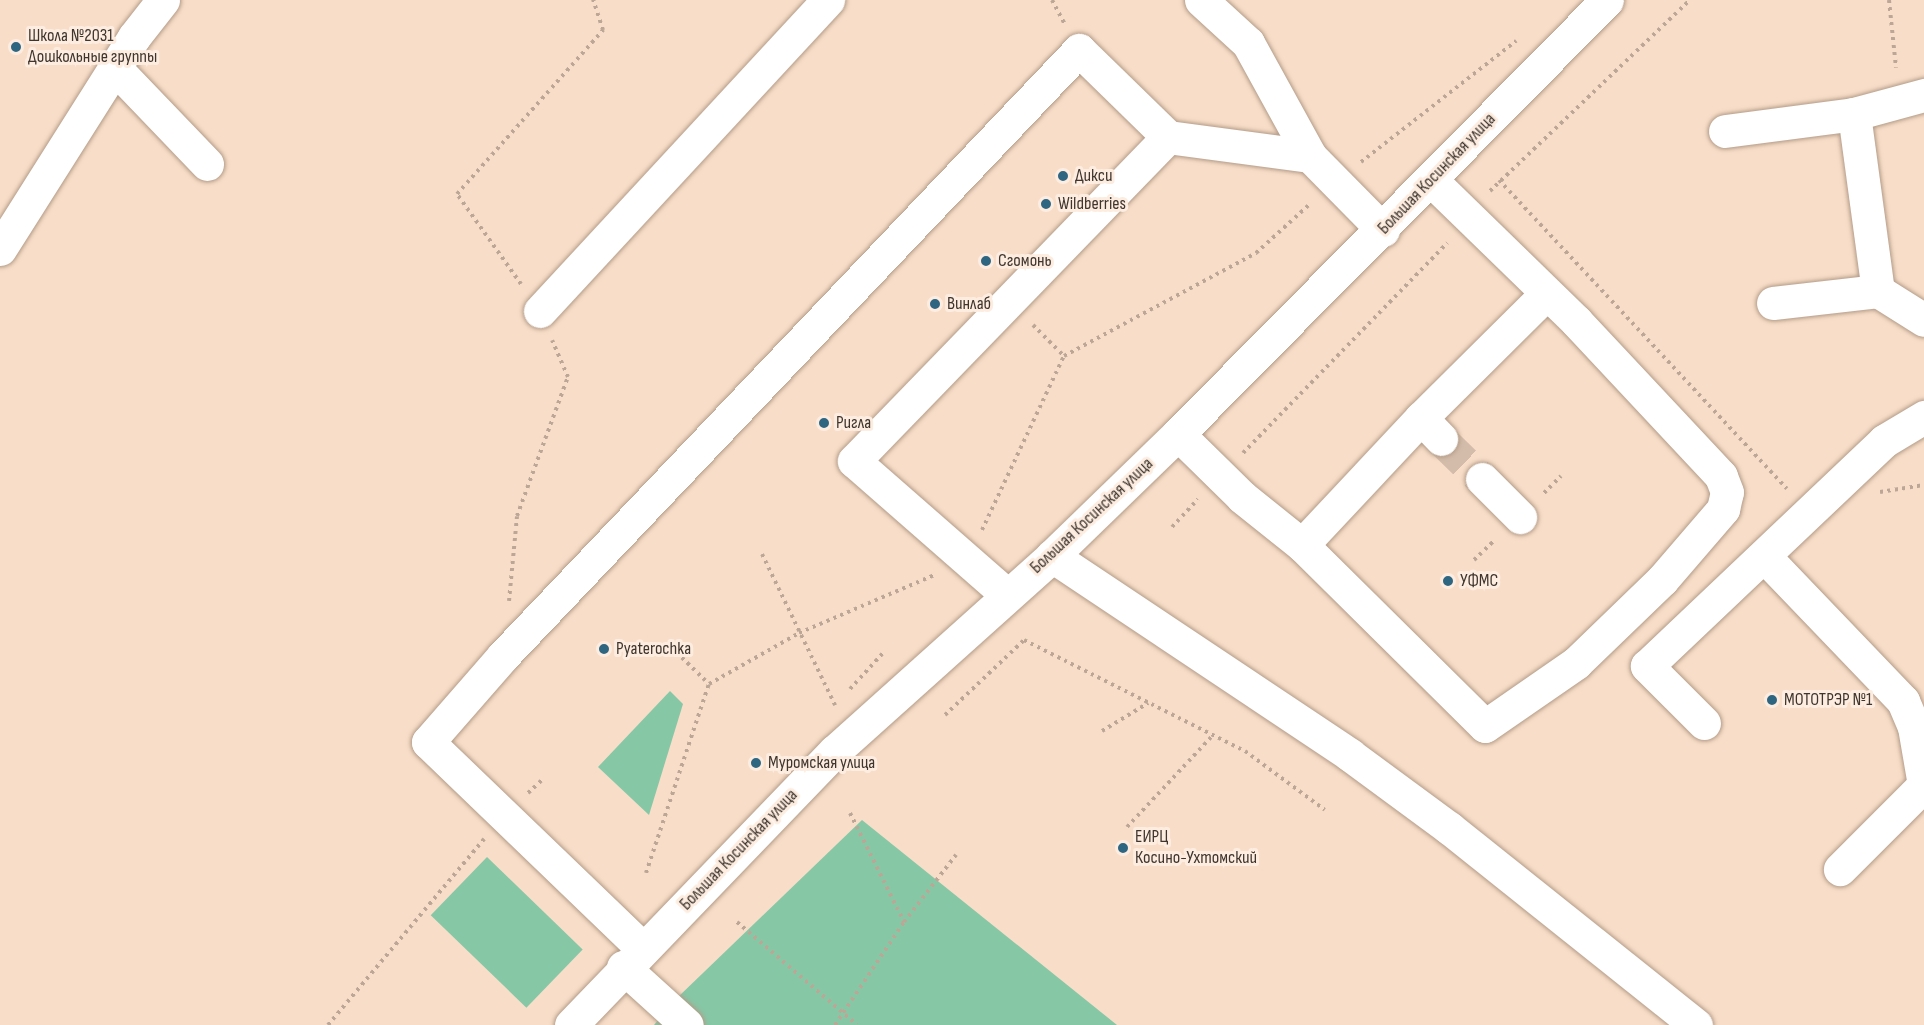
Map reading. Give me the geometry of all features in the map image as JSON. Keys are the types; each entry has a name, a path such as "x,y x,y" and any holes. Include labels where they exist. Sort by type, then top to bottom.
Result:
{"street":[{"path":"0,249 115,68 163,0"},
{"path":"540,310 828,0"},
{"path":"1201,0 1248,43 1310,156 1383,230"},
{"name":"Большая Косинская улица","path":"571,1025 633,957 835,751 1006,594 1052,556 1383,230 1597,3"},
{"path":"687,1025 667,1011 633,957 503,817 428,742 503,656 1079,50 1168,137 1310,156"},
{"path":"115,68 207,164"},
{"path":"1725,131 1854,114 1912,98"},
{"path":"1854,114 1878,291"},
{"path":"1006,594 854,461 1168,137"},
{"path":"1178,434 1221,475 1302,545 1485,726 1576,663 1662,580 1723,509 1727,492 1721,476 1546,294 1431,180"},
{"path":"1773,303 1878,291 1924,320"},
{"path":"1302,545 1431,428 1546,294"},
{"path":"1704,723 1647,666 1884,441 1924,417"},
{"path":"1482,479 1520,517"},
{"path":"1052,556 1350,754 1449,828 1696,1025"},
{"path":"1764,556 1903,701 1914,728 1924,785 1840,869"}],"path":[{"path":"503,656 517,516 568,377 540,310 456,194 603,30 593,0"},
{"path":"1172,527 1468,219 1499,180 1690,0"},
{"path":"1889,0 1912,98"},
{"path":"1256,253 1336,182 1521,37"},
{"path":"1499,180 1810,513"},
{"path":"1009,301 1064,356"},
{"path":"762,554 833,707 840,699"},
{"path":"945,716 1024,640 1245,751 1325,810"},
{"path":"671,647 709,684"},
{"path":"848,692 883,653"},
{"path":"1102,730 1148,702"},
{"path":"1127,826 1213,735"},
{"path":"850,813 904,922"},
{"path":"328,1025 503,817"},
{"path":"834,1025 904,922 956,855"},
{"path":"737,922 857,1025"}],"green space":[{"path":"670,691 683,704 649,815 598,767"},
{"path":"862,820 1117,1025 654,1025 677,998"},
{"path":"487,857 583,949 526,1008 431,915"}],"tunnel":[{"path":"1441,439 1482,479"}],"place":[{"name":"Школа №2031 Дошкольные группы","path":"16,47"},
{"name":"Дикси","path":"1063,176"},
{"name":"Wildberries","path":"1046,204"},
{"name":"Сгомонь","path":"986,261"},
{"name":"Винлаб","path":"935,304"},
{"name":"Ригла","path":"824,423"},
{"name":"УФМС","path":"1448,581"},
{"name":"Pyaterochka","path":"604,649"},
{"name":"МОТОТРЭР №1","path":"1772,700"},
{"name":"Муромская улица","path":"756,763"},
{"name":"ЕИРЦ Косино-Ухтомский","path":"1123,848"}]}
